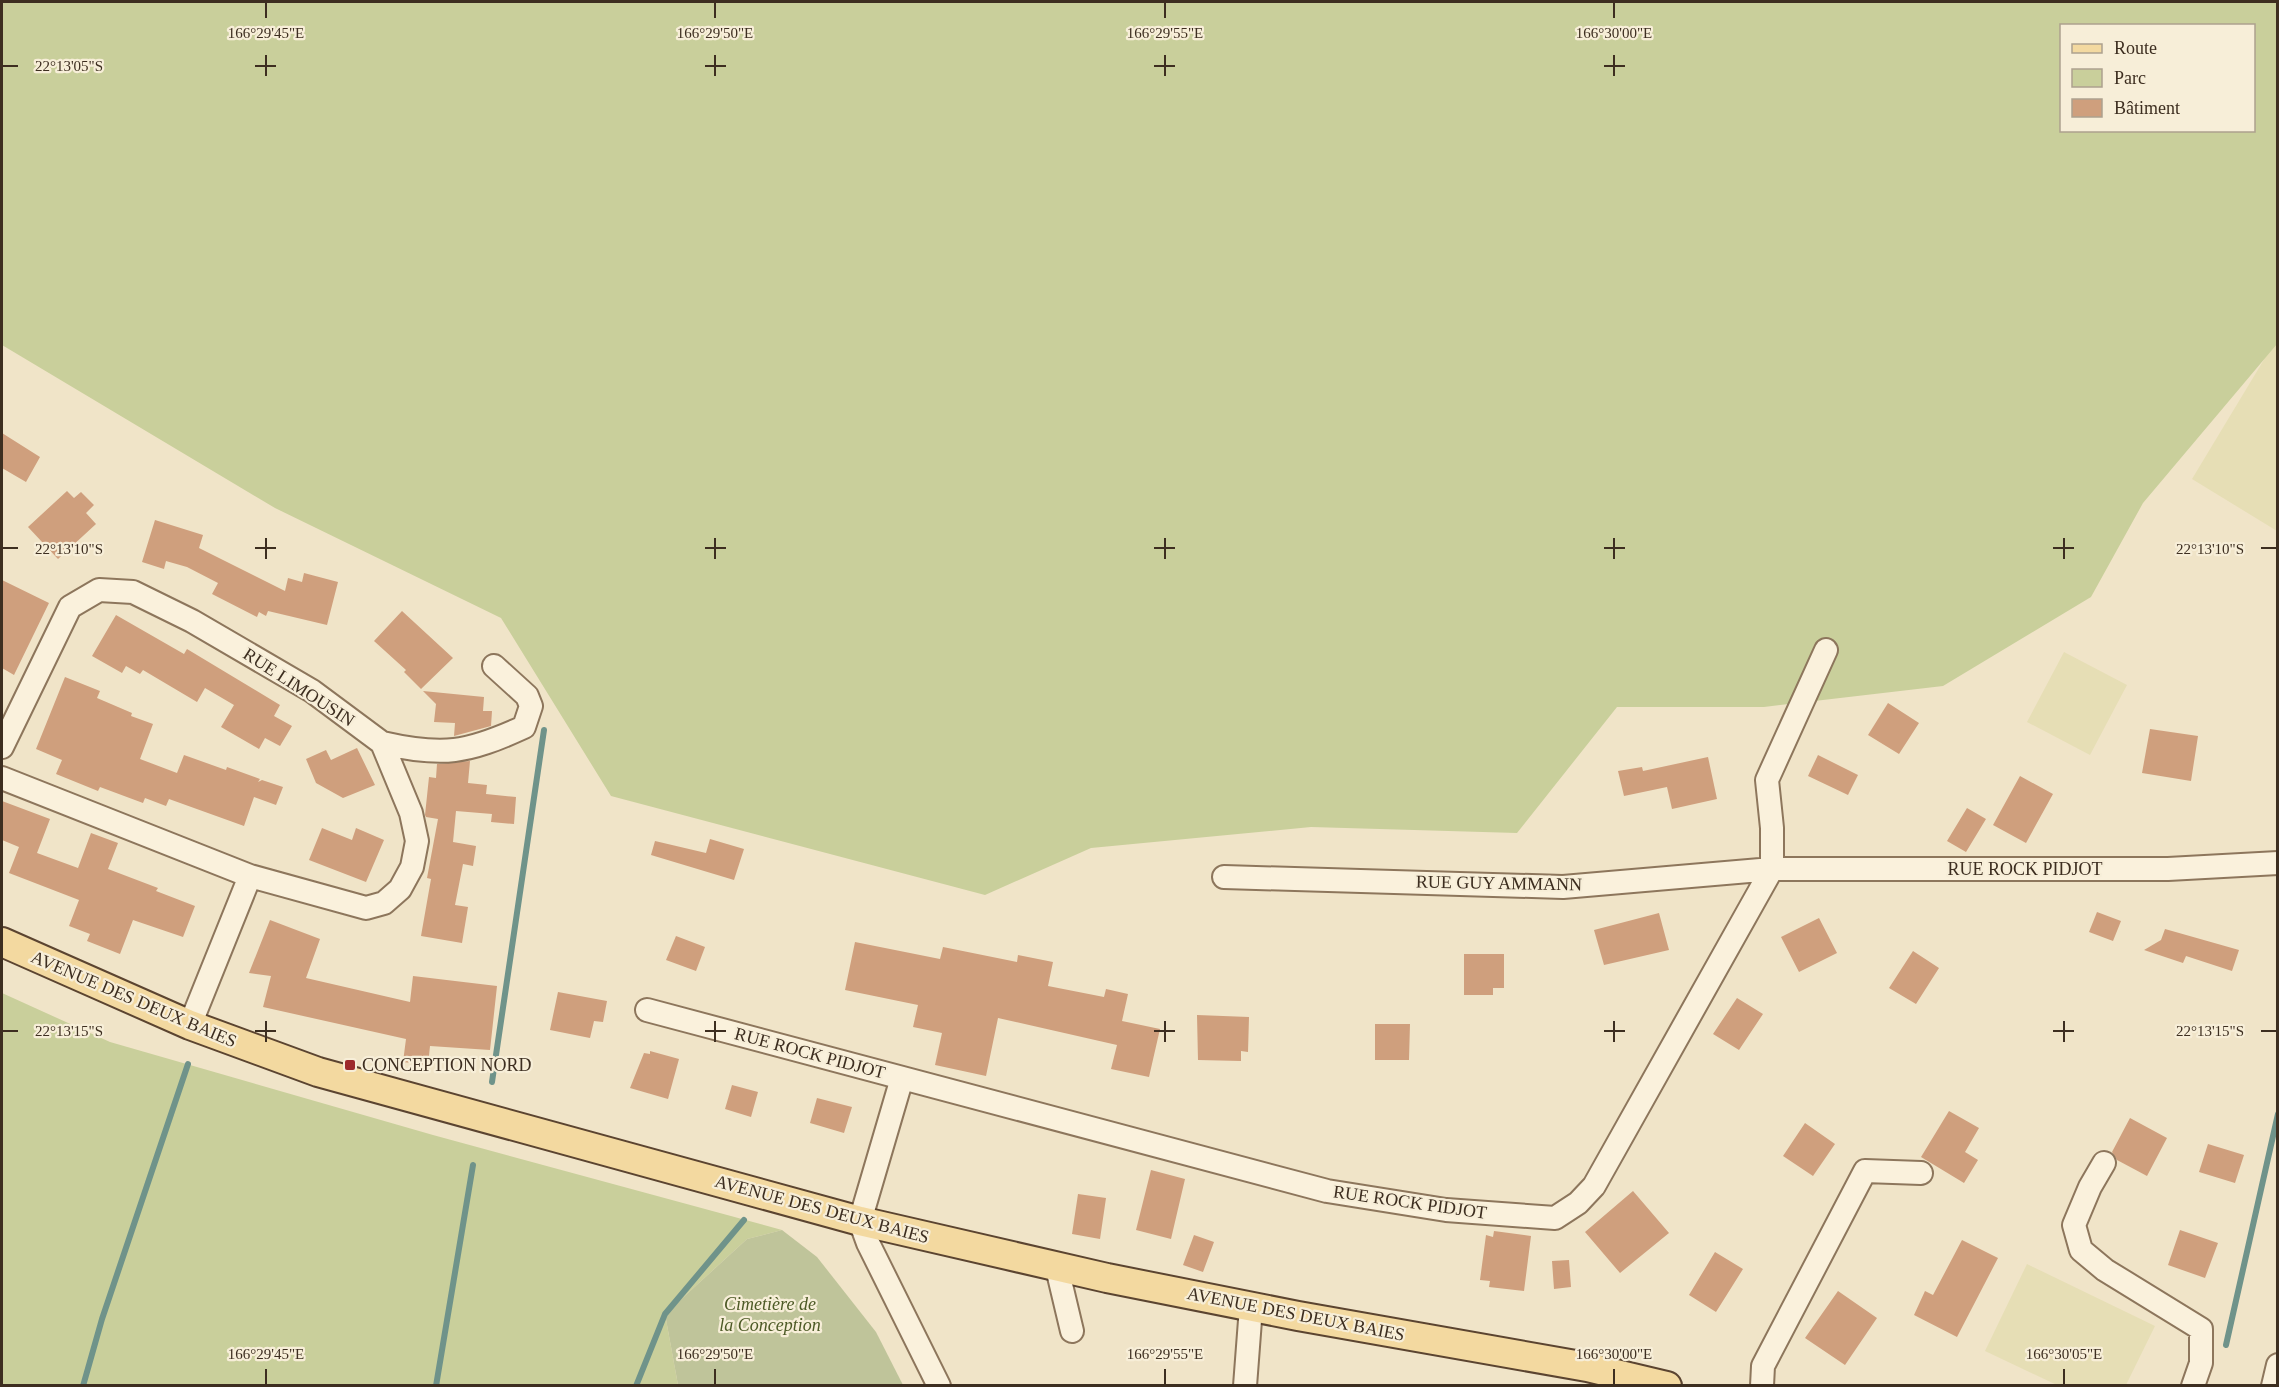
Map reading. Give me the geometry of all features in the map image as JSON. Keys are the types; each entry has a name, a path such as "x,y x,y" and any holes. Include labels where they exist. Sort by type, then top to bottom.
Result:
{"main road":[{"name":"AVENUE DES DEUX BAIES","path":"2,942 190,1025 318,1072 860,1221 1057,1268 1655,1383"}],"street":[{"name":"RUE LIMOUSIN","path":"2,747 70,607 99,590 133,592 192,621 312,691 382,743"},
{"name":"RUE ROCK PIDJOT","path":"647,1010 1327,1191 1446,1210 1555,1218 1578,1203 1594,1186 1772,869 1772,828 1767,780 1826,650"},
{"path":"382,743 421,752 449,753 479,746 524,727 531,706 527,696 494,666"},
{"path":"2,778 250,876 366,908 384,903 400,889 412,867 417,841 411,813 382,743"},
{"name":"RUE ROCK PIDJOT","path":"1772,869 2168,869 2277,863"},
{"name":"RUE GUY AMMANN","path":"1224,877 1563,887 1772,869"},
{"path":"190,1025 250,876"},
{"name":"RUE ROCK PIDJOT","path":"860,1221 902,1078"},
{"path":"2104,1163 2090,1187 2074,1225 2081,1250 2105,1270 2201,1329 2201,1363 2193,1386"},
{"path":"1762,1386 1763,1366 1865,1171 1921,1173"},
{"path":"860,1221 868,1244 939,1386"},
{"path":"1057,1268 1072,1331"},
{"path":"1245,1386 1251,1307"},
{"path":"2274,1386 2277,1365"}],"shaded area":[{"path":"2277,338 2277,531 2192,479"},
{"path":"2064,652 2127,685 2090,755 2027,722"},
{"path":"2027,1264 2155,1326 2126,1385 2057,1385 1985,1351"}],"green space":[{"path":"2,2 2277,2 2277,344 2143,503 2091,597 1943,686 1764,707 1617,707 1517,833 1311,827 1091,848 985,895 611,796 501,618 275,508 2,345"},
{"path":"2,993 110,1042 433,1135 782,1230 747,1239 665,1314 678,1385 2,1386"},
{"name":"Cimetière de la Conception","path":"782,1230 817,1257 876,1332 903,1385 678,1385 665,1314 747,1239"}],"building":[{"path":"2,433 40,457 26,482 2,468"},
{"path":"67,491 74,498 81,492 94,505 86,513 96,524 58,559 28,527"},
{"path":"155,520 203,535 199,548 285,591 288,578 302,582 304,573 338,582 327,625 268,611 266,616 259,612 257,617 212,594 218,583 187,567 166,561 164,569 142,562"},
{"path":"2,580 49,603 14,675 2,668"},
{"path":"402,611 453,658 421,689 404,672 406,670 374,641"},
{"path":"116,615 184,654 187,649 280,705 274,716 292,726 280,746 265,738 259,749 221,727 234,705 205,688 197,702 143,670 140,674 126,666 122,673 92,656"},
{"path":"65,677 100,691 97,698 132,713 131,716 153,724 140,759 177,773 184,755 226,770 227,767 260,779 258,782 262,780 283,787 276,805 254,797 244,826 169,799 166,806 145,798 143,803 100,787 98,791 56,774 62,760 36,749"},
{"path":"423,691 484,697 483,711 492,711 491,726 454,736 455,723 434,722 436,704"},
{"path":"1888,703 1919,723 1899,754 1868,735"},
{"path":"2150,729 2198,736 2191,781 2142,773"},
{"path":"357,748 375,785 343,798 316,783 306,759 326,750 331,760"},
{"path":"1818,755 1858,775 1848,795 1808,776"},
{"path":"1708,757 1717,799 1672,809 1667,787 1624,796 1618,771 1642,767 1643,771"},
{"path":"470,761 468,783 487,785 486,794 516,797 514,824 491,822 492,814 456,811 453,842 476,846 473,866 463,864 455,905 468,907 462,943 421,936 431,879 427,878 438,819 425,815 429,777 436,778 437,764"},
{"path":"2020,776 2053,794 2026,843 1993,825"},
{"path":"2,801 50,819 37,853 78,868 91,833 118,843 108,869 158,888 156,891 195,906 183,937 133,920 120,954 87,941 90,934 69,926 79,900 9,873 19,847 2,840"},
{"path":"1967,808 1986,819 1966,852 1947,841"},
{"path":"322,828 352,840 356,828 384,840 366,882 309,860"},
{"path":"710,839 744,849 734,880 651,855 655,841 706,853"},
{"path":"2097,912 2121,921 2113,941 2089,932"},
{"path":"1659,913 1669,950 1604,965 1594,930"},
{"path":"1819,918 1837,953 1799,972 1781,937"},
{"path":"270,920 320,939 306,978 410,1002 413,976 497,986 490,1050 430,1046 428,1065 403,1062 406,1039 263,1007 271,976 249,973"},
{"path":"2165,929 2239,950 2232,971 2186,956 2183,963 2144,950 2161,940"},
{"path":"676,936 705,947 696,971 666,960"},
{"path":"855,942 940,959 943,947 1017,962 1018,955 1053,962 1048,986 1104,997 1106,989 1128,994 1122,1021 1160,1029 1149,1077 1111,1069 1117,1045 998,1018 986,1076 935,1065 942,1033 913,1027 918,1005 845,990"},
{"path":"1913,951 1939,968 1916,1004 1889,988"},
{"path":"1464,954 1504,954 1504,988 1493,988 1493,995 1464,995"},
{"path":"558,992 607,1001 603,1022 594,1021 590,1038 550,1030"},
{"path":"1737,998 1763,1014 1739,1050 1713,1034"},
{"path":"1197,1015 1249,1017 1248,1052 1241,1051 1241,1061 1198,1060"},
{"path":"1375,1024 1410,1024 1409,1060 1375,1060"},
{"path":"650,1051 679,1059 668,1099 630,1088 644,1053 650,1054"},
{"path":"732,1085 758,1092 751,1117 725,1109"},
{"path":"817,1098 852,1107 844,1133 810,1123"},
{"path":"1949,1111 1979,1128 1965,1152 1978,1160 1964,1183 1921,1157"},
{"path":"2130,1118 2167,1138 2147,1176 2117,1160 2112,1152"},
{"path":"1805,1123 1835,1144 1813,1176 1783,1156"},
{"path":"2208,1144 2244,1155 2235,1183 2199,1172"},
{"path":"1151,1170 1185,1179 1171,1239 1136,1230"},
{"path":"1633,1191 1669,1233 1620,1273 1585,1232"},
{"path":"1078,1194 1106,1198 1100,1239 1072,1234"},
{"path":"2180,1230 2218,1243 2205,1278 2168,1265"},
{"path":"1494,1231 1531,1236 1524,1291 1489,1287 1490,1281 1480,1280 1486,1235 1493,1237"},
{"path":"1194,1235 1214,1242 1203,1272 1183,1265"},
{"path":"1962,1240 1998,1258 1957,1337 1914,1315 1925,1291 1933,1295"},
{"path":"1715,1252 1743,1269 1716,1312 1689,1295"},
{"path":"1569,1260 1571,1287 1554,1289 1552,1261"},
{"path":"1838,1291 1877,1318 1845,1365 1805,1338"}],"waterway":[{"path":"492,1082 544,730"},
{"path":"83,1386 102,1319 188,1064"},
{"path":"2226,1345 2278,1114"},
{"path":"436,1386 473,1165"},
{"path":"636,1386 665,1314 744,1220"}],"place":[{"name":"CONCEPTION NORD","path":"350,1065"}]}
